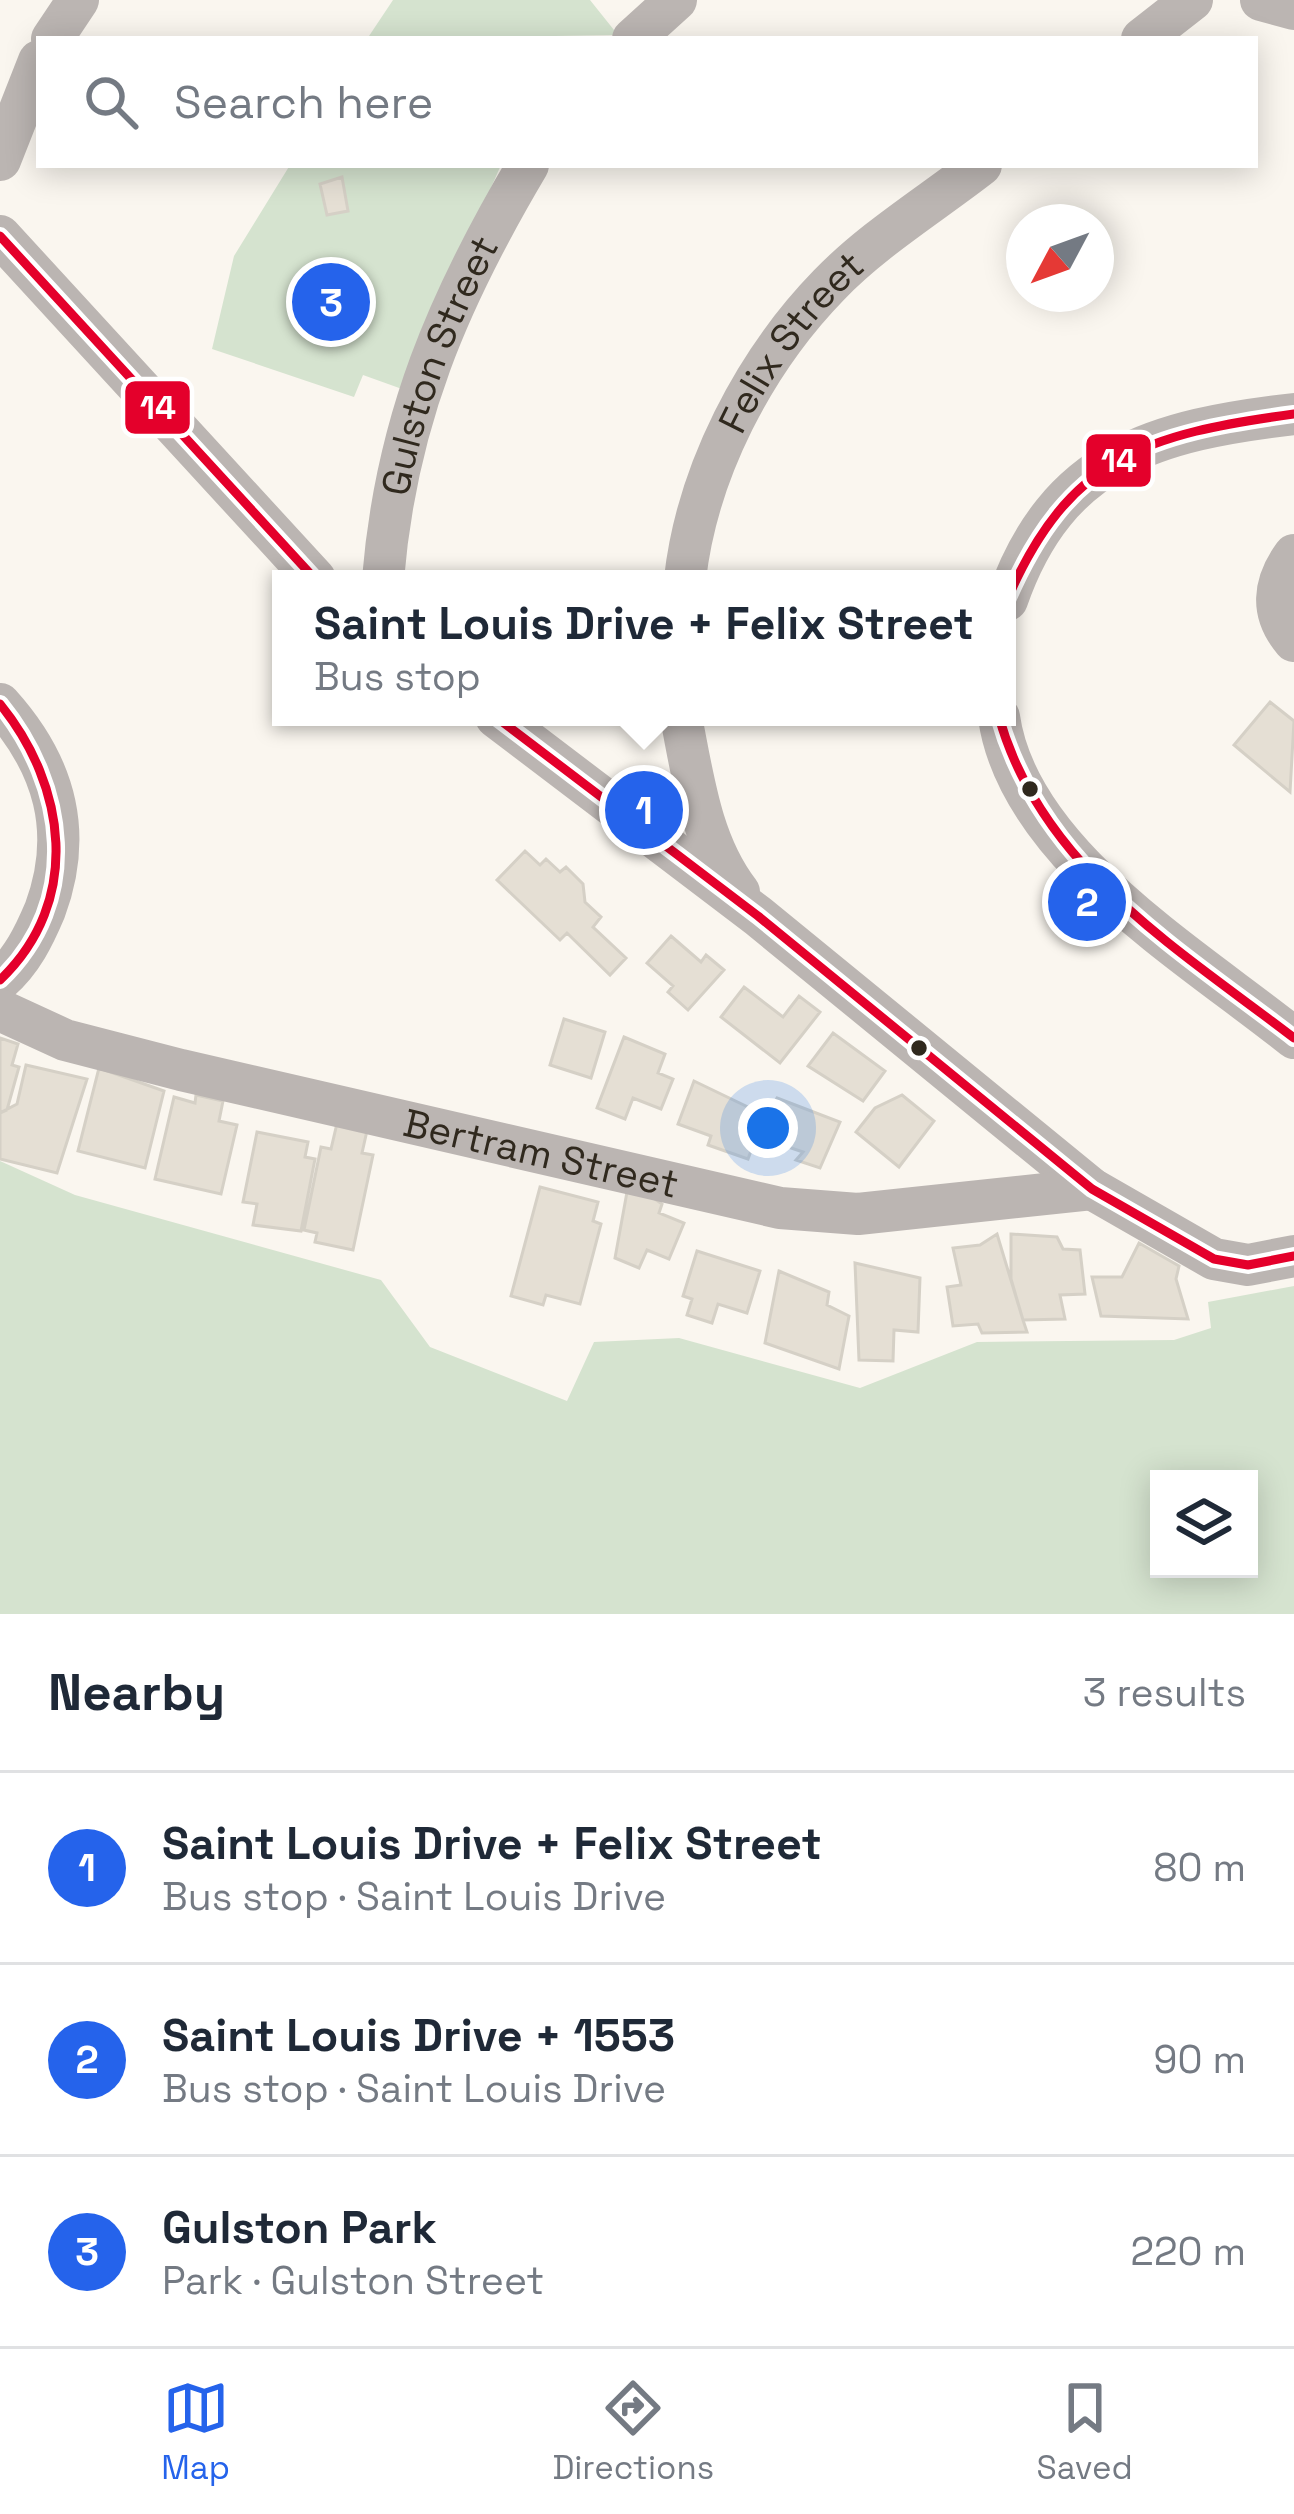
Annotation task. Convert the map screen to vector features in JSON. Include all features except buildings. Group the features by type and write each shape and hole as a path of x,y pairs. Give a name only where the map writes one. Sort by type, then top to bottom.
{"street":[{"path":"54,36 78,0"},
{"path":"636,36 676,0"},
{"path":"1146,36 1192,0"},
{"path":"1261,0 1294,9"},
{"path":"0,160 36,69"},
{"name":"Gulston Street","path":"384,570 388,520 418,391 468,267 526,168"},
{"name":"Felix Street","path":"687,570 707,483 738,411 779,344 830,283 977,168"},
{"path":"0,236 307,570"},
{"path":"1016,580 1033,542 1055,511 1112,461 1182,430 1294,414"},
{"path":"1294,555 1276,596 1281,622 1294,641"},
{"path":"0,704 40,756 59,818 52,889 33,939 0,980"},
{"path":"508,726 758,916 1092,1189 1214,1259 1248,1265 1294,1256"},
{"path":"684,726 696,794 722,870 758,916"},
{"path":"1002,726 1025,797 1071,858 1294,1038"},
{"name":"Bertram Street","path":"0,1010 64,1040 182,1070 780,1208 858,1214 1092,1189"}],"green space":[{"path":"393,0 590,0 618,35 555,36 369,36"},
{"path":"288,168 500,168 402,389 363,375 354,397 212,349 234,256"},
{"path":"0,1161 75,1195 381,1280 430,1347 567,1401 594,1342 679,1338 860,1388 977,1342 1174,1340 1211,1328 1208,1302 1294,1286 1294,1614 0,1614"}],"transit line":[{"name":"14","path":"0,236 307,570"},
{"name":"14","path":"1016,582 1057,513 1086,483 1119,460 1196,431 1294,414"},
{"name":"14","path":"0,704 40,770 56,843 54,879 44,915 27,949 0,980"},
{"name":"14","path":"508,726 758,916 1092,1189 1214,1259 1248,1265 1294,1256"},
{"name":"14","path":"1002,726 1019,770 1046,818 1080,861 1160,936 1294,1038"}],"place":[{"name":"Gulston Park","path":"331,302"},
{"name":"Saint Louis Drive + Felix Street","path":"644,810"},
{"name":"Saint Louis Drive + 1553","path":"1087,902"}]}
